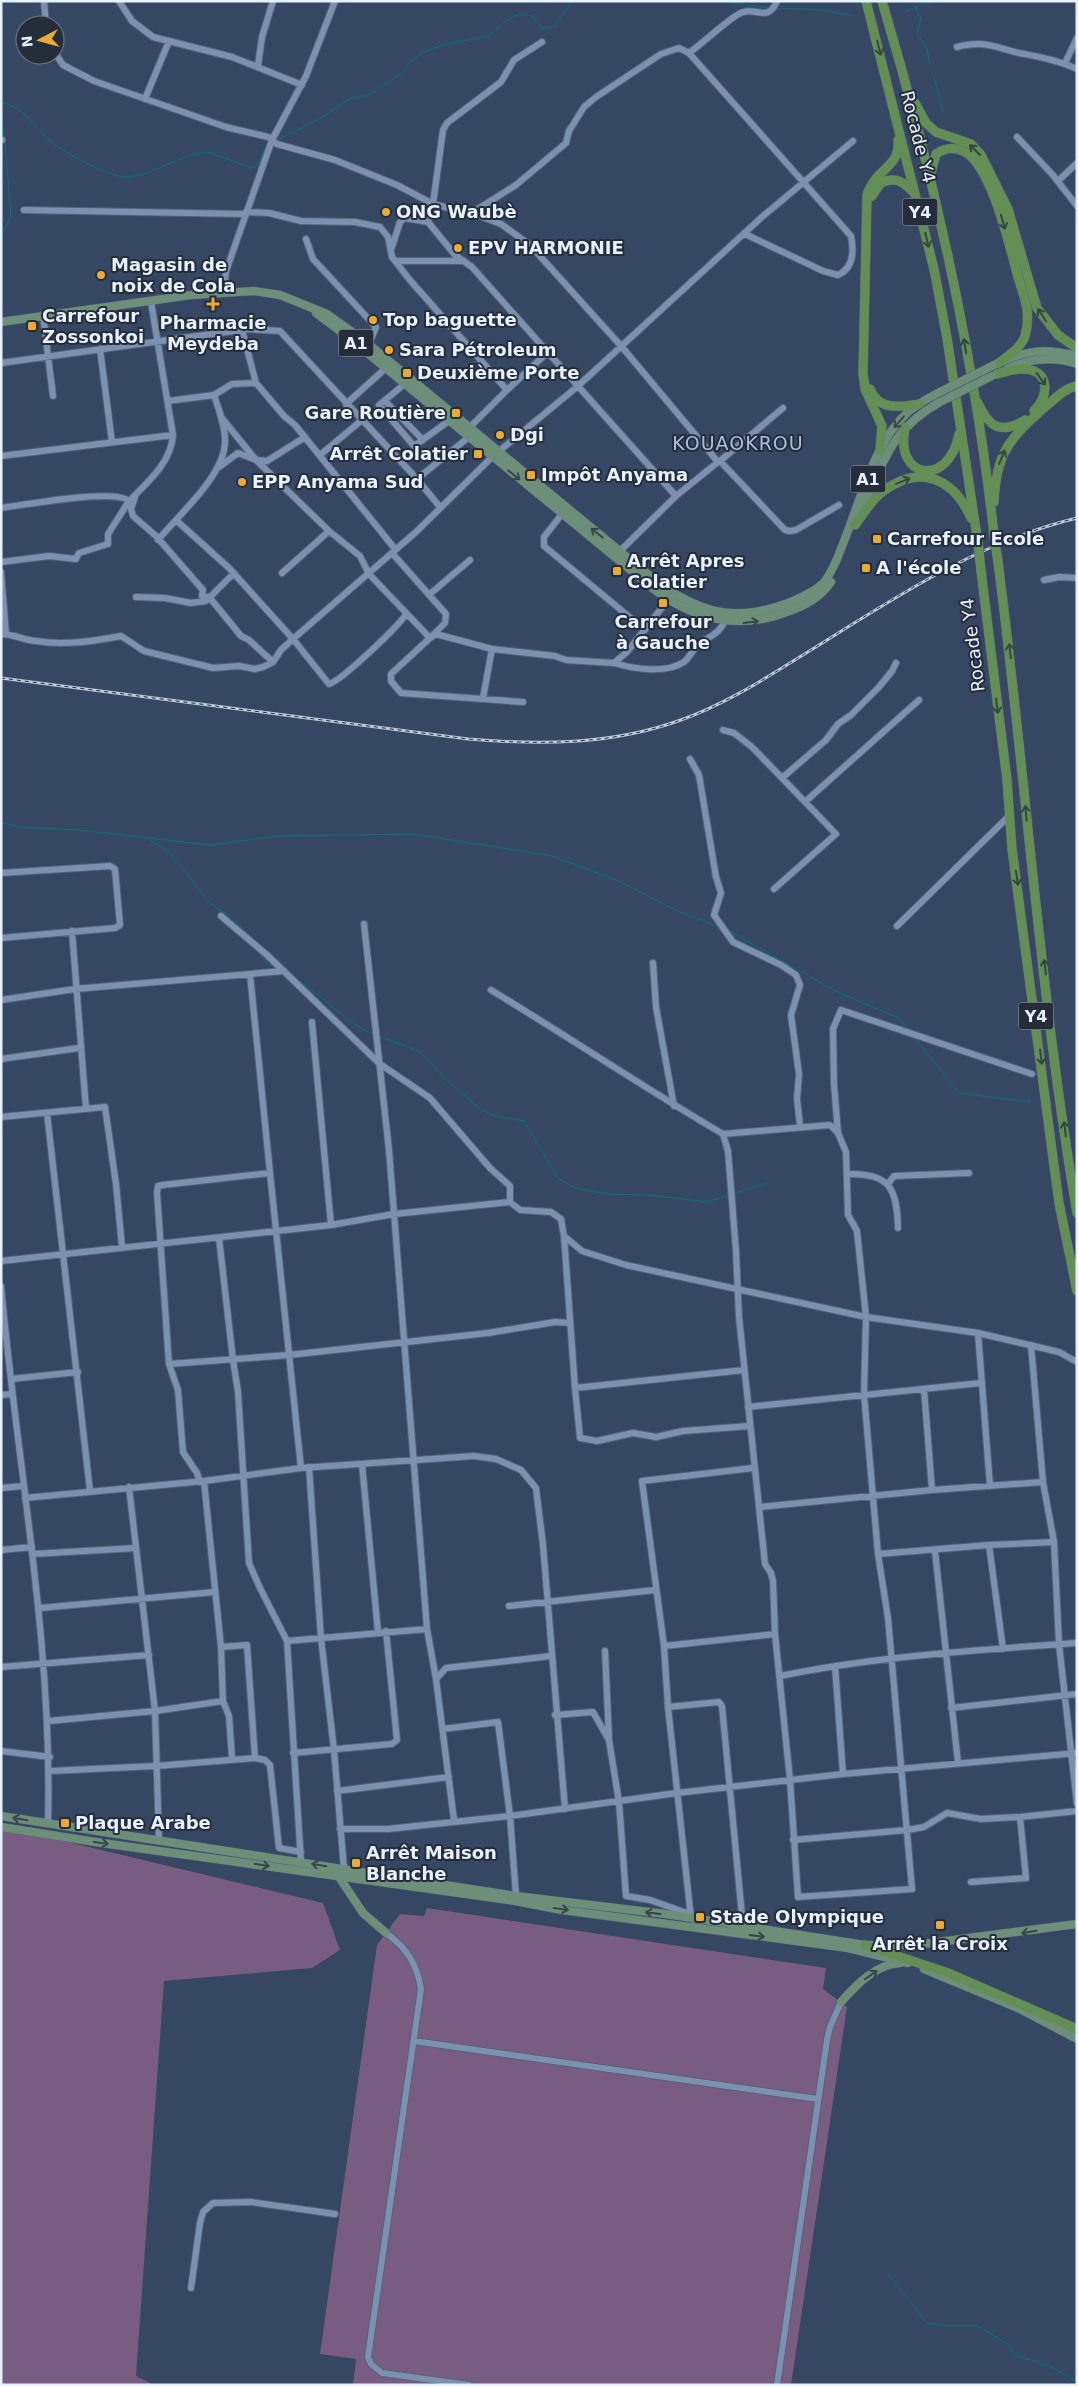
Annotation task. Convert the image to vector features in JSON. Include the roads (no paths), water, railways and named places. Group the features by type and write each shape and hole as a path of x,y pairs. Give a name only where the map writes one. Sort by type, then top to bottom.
{"highway":[{"name":"Rocade Y4","path":"866,1 916,195 944,320 978,543 1010,815 1012,849 1059,1203 1077,1291"},
{"name":"Rocade Y4","path":"882,1 906,82 948,253 973,394 998,562 1016,702 1033,878 1077,1212"},
{"path":"906,82 926,123 936,132 948,138 972,144 981,155 1008,209 1037,308 1058,335 1077,348"},
{"path":"880,450 882,426 865,389 863,374 867,195 876,176 893,162 898,154 890,95"},
{"path":"930,178 936,154 944,149 954,148 966,152 976,163 1000,212 1028,310 1024,337 1019,346 994,370"},
{"path":"916,195 905,184 893,179 880,183 873,195 867,369 869,386 880,402 893,407 919,404"},
{"path":"973,394 984,417 991,425 1000,428 1015,426 1025,420 1045,397 1046,386 1036,372 1021,368 994,370"},
{"path":"992,522 994,484 998,466 1006,446 1020,429 1058,395 1077,386"},
{"path":"905,427 902,442 908,460 914,467 936,470 946,464 952,456 960,426"},
{"path":"855,525 881,493 898,482 923,476 937,480 959,496 976,531"},
{"path":"865,1945 948,1973 1077,2029"}],"main road":[{"name":"A1","path":"1,322 224,291 266,292 305,305 336,319 366,342 408,382 452,418 469,428 562,514 691,612 741,623 764,620 790,611 819,597 836,574 855,525 892,444 905,427 924,411 1028,352 1050,350 1077,356"},
{"name":"A1","path":"305,305 386,368 408,382"},
{"name":"A1","path":"452,418 469,437 495,454 620,551 671,596 704,609 741,615 776,607 824,584 835,564 880,450 902,419 919,404 938,393 994,370 1033,359 1046,358 1077,364"},
{"path":"1,1816 516,1896 690,1916 865,1945 945,1942 1077,1924"},
{"path":"1,1827 515,1901 562,1910 848,1948 908,1963 1018,2008 1077,2039"},
{"path":"339,1877 363,1913 386,1933"},
{"path":"841,2002 867,1977 882,1967 908,1963"}],"street":[{"path":"44,1 45,15"},
{"path":"119,1 132,21 153,37 258,66 302,85"},
{"path":"258,66 262,37 273,1"},
{"path":"224,291 226,271 272,140 302,85 335,1"},
{"path":"689,53 743,12 767,13 774,8 777,1"},
{"path":"1065,63 1077,38"},
{"path":"145,100 169,41"},
{"path":"428,222 433,204 443,130 446,123 500,82 514,60 542,42"},
{"path":"957,47 978,44 997,45 1016,52 1065,63 1077,69"},
{"path":"470,214 516,185 566,143 569,131 584,107 596,97 661,54 679,48 689,53 851,236 854,250 850,265 844,272 838,275 823,271 745,234"},
{"path":"63,65 94,81 145,100 226,127 268,137 277,144 342,163 404,188 433,204 501,224 530,245 622,347 719,461 782,526 790,531 839,505"},
{"path":"1017,137 1058,181 1077,206"},
{"path":"1,572 4,634 37,642 78,643 92,639 121,636 137,649 213,668 239,666 255,669 273,662 292,639 416,532 495,454 578,386 745,234 853,141"},
{"path":"1058,181 1077,163"},
{"path":"24,210 269,213 301,221 341,221 376,225 386,233 392,257 421,293 507,390"},
{"path":"391,248 400,222 405,218 428,222 455,255 465,260 676,496"},
{"path":"306,239 313,259 376,326 372,337 366,342"},
{"path":"396,261 465,260"},
{"path":"1,562 49,556 76,559 80,553 108,544 108,534 129,501 164,464 172,445 173,435 151,302"},
{"path":"43,315 53,396"},
{"path":"1,363 242,330 269,328 280,330 346,404 417,479 440,508"},
{"path":"242,330 256,383 320,455 393,550 445,611 447,617 442,626 391,674 391,681 398,691 405,695 483,698 523,702"},
{"path":"100,349 112,442"},
{"path":"469,428 548,352"},
{"path":"346,404 386,368"},
{"path":"408,382 379,405 414,446 452,418"},
{"path":"168,401 214,395 232,384 256,383"},
{"path":"214,395 226,440 223,456 218,468"},
{"path":"385,401 423,440"},
{"path":"620,551 676,496 783,408"},
{"path":"221,417 256,460 329,531 360,556 369,574 429,638"},
{"path":"320,455 362,420"},
{"path":"1,456 173,435"},
{"path":"158,540 177,521 218,468 238,452 256,460 267,461 305,437"},
{"path":"417,479 469,437"},
{"path":"136,495 131,514 158,540 203,590 202,596 210,598 241,636 249,640 273,662"},
{"path":"1,508 101,496 120,496 129,501"},
{"path":"562,514 544,536 544,546 645,630"},
{"path":"177,521 234,574 292,639 324,681 332,684 383,641 406,614"},
{"path":"282,573 329,531"},
{"path":"430,594 470,560"},
{"path":"136,598 165,598 191,603 206,601 234,574"},
{"path":"1044,580 1059,577 1077,578"},
{"path":"614,663 627,652 671,596"},
{"path":"429,638 436,634 492,649 555,656 566,660 614,663 632,668 673,667 683,662 700,644 719,633 725,621"},
{"path":"483,698 492,649"},
{"path":"782,778 826,740 838,724 851,715 872,694 892,671 896,663"},
{"path":"806,801 920,700"},
{"path":"724,730 734,733 752,747 836,834 774,889"},
{"path":"690,759 699,775 716,877 721,893 714,915 733,942 781,965 796,975 800,985 791,1015 799,1074 797,1099 800,1126"},
{"path":"897,926 1010,815"},
{"path":"1,873 110,866 115,869 120,925 115,928 1,938"},
{"path":"220,916 284,971 325,1013 380,1064 430,1098 490,1168 510,1186 510,1202"},
{"path":"364,924 380,1064 394,1214 427,1630 436,1679 454,1820"},
{"path":"72,932 79,1048 86,1109"},
{"path":"653,963 656,1007 674,1106"},
{"path":"1,1000 75,989 284,971"},
{"path":"250,974 301,1468"},
{"path":"491,990 674,1106 723,1134 800,1126 830,1125 838,1133"},
{"path":"723,1134 728,1151 753,1468 765,1564 771,1573 773,1581 775,1634 790,1780 798,1897 912,1889 902,1768 890,1660 888,1618 878,1554 864,1394 866,1317 857,1230 848,1215 846,1152 838,1133 834,1084 833,1029 841,1010 1032,1074"},
{"path":"312,1022 331,1225"},
{"path":"1,1059 79,1048"},
{"path":"1,1117 105,1106 116,1184 122,1247"},
{"path":"47,1113 61,1253 78,1372 90,1491"},
{"path":"232,1758 228,1716 223,1701 221,1646 202,1482 182,1452 178,1390 169,1364 157,1193 158,1186 270,1173"},
{"path":"888,1184 894,1176 969,1173"},
{"path":"847,1174 864,1174 882,1178 888,1184 893,1196 898,1228"},
{"path":"1,1261 61,1253 219,1238 331,1225 394,1214 510,1202 520,1210 551,1212 561,1218 564,1236 574,1388 580,1438 597,1442 633,1433 656,1437 683,1432 750,1426"},
{"path":"564,1236 582,1251 626,1265 866,1317 978,1333 1059,1352 1077,1362"},
{"path":"219,1238 238,1392 245,1476 249,1563 258,1586 286,1641 301,1862"},
{"path":"1,1286 3,1324 40,1608 49,1721 48,1824"},
{"path":"169,1364 289,1355 488,1333 555,1322 570,1323"},
{"path":"978,1333 990,1486"},
{"path":"1031,1345 1043,1482 1054,1542 1059,1644 1074,1753 1077,1804"},
{"path":"574,1388 744,1370"},
{"path":"11,1379 78,1372"},
{"path":"748,1407 981,1383"},
{"path":"924,1389 932,1490"},
{"path":"1,1395 12,1394"},
{"path":"25,1498 129,1487 202,1482 309,1467 415,1462 474,1456 496,1459 521,1470 536,1488 548,1603 555,1715 565,1809"},
{"path":"362,1464 378,1632"},
{"path":"309,1467 321,1638 334,1750 344,1869"},
{"path":"605,1651 609,1740 618,1802 626,1896 650,1900 690,1916 668,1707 664,1646 655,1590 642,1481 753,1468"},
{"path":"759,1507 932,1490 1043,1482"},
{"path":"1,1488 23,1486"},
{"path":"129,1487 155,1711 159,1840"},
{"path":"878,1554 935,1551 989,1544 1054,1542"},
{"path":"989,1544 1003,1649"},
{"path":"1,1550 136,1548"},
{"path":"935,1551 958,1763"},
{"path":"509,1606 655,1590"},
{"path":"40,1608 215,1592"},
{"path":"286,1641 386,1631 427,1630"},
{"path":"293,1753 392,1744 398,1740 386,1631"},
{"path":"664,1646 775,1634"},
{"path":"780,1676 834,1666 1077,1643"},
{"path":"221,1646 247,1645 255,1758"},
{"path":"1,1667 149,1655"},
{"path":"436,1679 446,1668 551,1656"},
{"path":"834,1666 843,1774"},
{"path":"951,1708 1077,1694"},
{"path":"49,1721 155,1711 223,1701"},
{"path":"668,1707 721,1703 731,1787 743,1926"},
{"path":"555,1715 593,1712 609,1740"},
{"path":"442,1729 498,1722 510,1816 516,1896"},
{"path":"1,1751 50,1757"},
{"path":"340,1829 388,1829 454,1820 510,1816 677,1793 843,1774 1074,1753"},
{"path":"50,1771 156,1766 232,1758 265,1760 270,1766 279,1848 301,1852"},
{"path":"337,1791 449,1777"},
{"path":"793,1840 924,1827 947,1812 981,1819 1077,1811"},
{"path":"971,1882 1026,1878 1020,1817"},
{"path":"386,1933 409,1954 418,1974 421,1989 368,2357 371,2364 382,2373 469,2385"},
{"path":"777,2385 830,2027 841,2002"},
{"path":"414,2041 818,2099"},
{"path":"191,2288 200,2223 203,2212 213,2203 251,2202 335,2214"}],"waterway":[{"path":"278,140 324,116 349,99 369,95 401,74 410,62 423,52 447,44 488,36 510,18 520,14 532,16 543,29 555,26 573,1"},
{"path":"722,1 769,8"},
{"path":"905,11 930,2 941,1"},
{"path":"1017,1 1048,1"},
{"path":"775,8 824,10 853,16"},
{"path":"915,8 921,18 917,33 927,49 930,64"},
{"path":"934,77 943,112"},
{"path":"1,102 23,113 44,135 66,151 98,169 117,176 136,176 187,156 208,152 252,168 257,166 265,148"},
{"path":"1,110 4,138"},
{"path":"1,236 11,217 5,142"},
{"path":"1,822 18,827 79,830 210,845 278,836 414,834 552,856 619,881 675,910 719,927"},
{"path":"149,839 170,853 210,903 235,920 245,933"},
{"path":"728,930 837,992 899,1018 909,1030"},
{"path":"259,952 266,962 276,968"},
{"path":"299,981 345,1017 375,1035"},
{"path":"378,1036 419,1051 447,1080 480,1109 495,1116 524,1121 558,1178 575,1188 607,1194 648,1195 707,1202 729,1195"},
{"path":"914,1037 959,1093 1031,1102"},
{"path":"735,1193 768,1183"},
{"path":"887,2273 927,2323 946,2326 977,2326 1008,2344 1015,2356 1048,2366 1077,2382"}],"railway":[{"path":"1,678 468,739 521,742 600,739 652,729 713,707 763,680 874,610 939,573 1006,541 1041,528 1077,518"}],"place":[{"name":"ONG Waubè","path":"386,212"},
{"name":"EPV HARMONIE","path":"458,248"},
{"name":"Magasin de noix de Cola","path":"101,275"},
{"name":"Pharmacie Meydeba","path":"213,304"},
{"name":"Top baguette","path":"373,320"},
{"name":"Carrefour Zossonkoi","path":"32,326"},
{"name":"Sara Pétroleum","path":"389,350"},
{"name":"Deuxième Porte","path":"407,373"},
{"name":"Gare Routière","path":"456,413"},
{"name":"Dgi","path":"500,435"},
{"name":"Arrêt Colatier","path":"478,454"},
{"name":"Impôt Anyama","path":"531,475"},
{"name":"EPP Anyama Sud","path":"242,482"},
{"name":"Carrefour Ecole","path":"877,539"},
{"name":"A l'école","path":"866,568"},
{"name":"Arrêt Apres Colatier","path":"617,571"},
{"name":"Carrefour à Gauche","path":"663,603"},
{"name":"Plaque Arabe","path":"65,1823"},
{"name":"Arrêt Maison Blanche","path":"356,1863"},
{"name":"Stade Olympique","path":"700,1917"},
{"name":"Arrêt la Croix","path":"940,1925"}],"district":[{"name":"KOUAOKROU","path":"738,443"}]}
